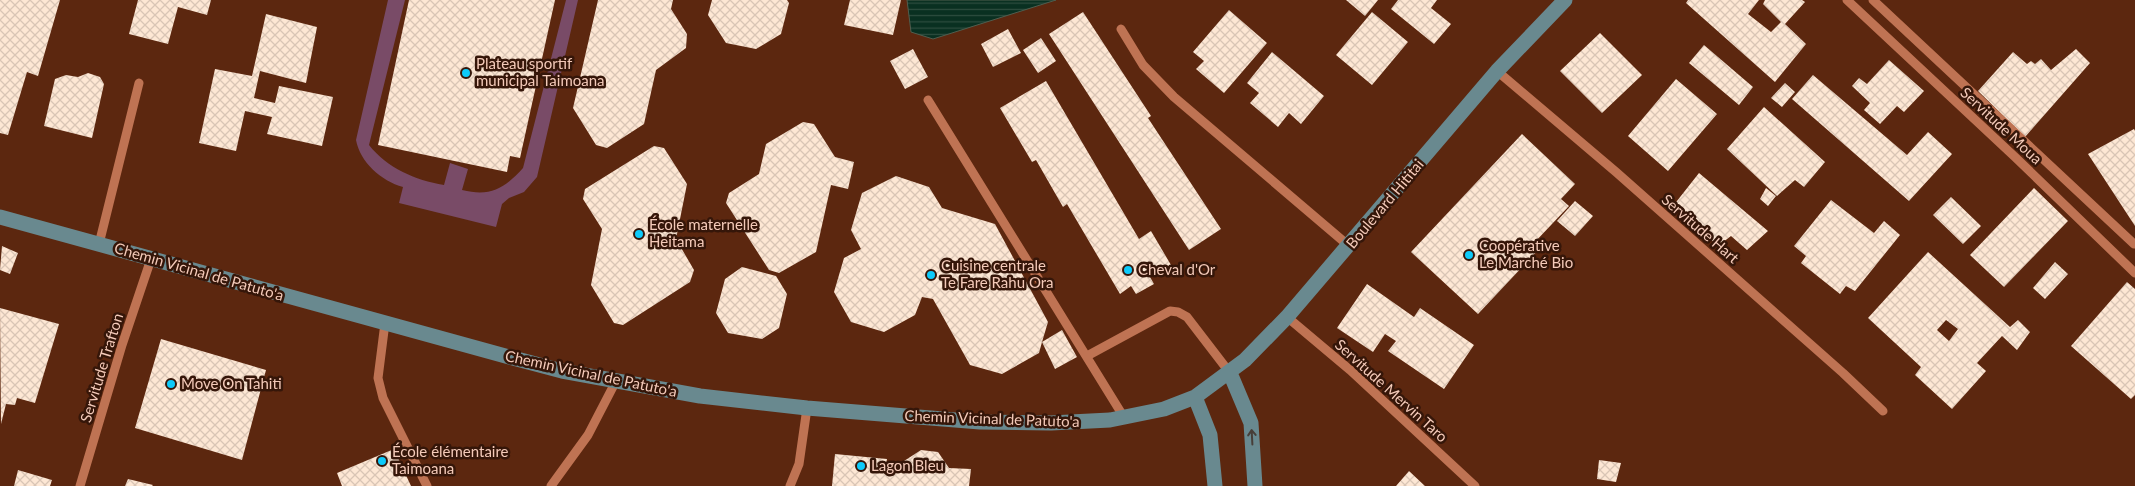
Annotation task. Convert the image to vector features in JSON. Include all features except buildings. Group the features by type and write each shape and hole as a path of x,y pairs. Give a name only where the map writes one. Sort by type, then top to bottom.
{"main road":[{"name":"Boulevard Hititai","path":"1195,397 1230,373 1288,317 1497,72 1565,0"},
{"name":"Chemin Vicinal de Patuto'a","path":"0,217 562,371 700,396 807,408 980,422 1091,423 1164,409 1195,397"},
{"path":"1230,373 1251,423 1255,486"},
{"path":"1195,397 1210,435 1215,486"}],"street":[{"name":"Servitude Moua","path":"1847,0 2015,157 2135,273"},
{"name":"Servitude Moua","path":"1873,0 2134,244"},
{"path":"1121,29 1143,65 1174,97 1349,246"},
{"name":"Servitude Hart","path":"1497,72 1616,172 1843,373 1883,411"},
{"path":"99,244 139,83"},
{"path":"928,100 1125,418"},
{"name":"Servitude Trafton","path":"80,486 122,345 151,259"},
{"path":"1087,356 1170,311 1178,312 1187,317 1230,373"},
{"name":"Servitude Mervin Taro","path":"1288,317 1350,370 1475,486"},
{"path":"385,324 378,378 383,398 427,486"},
{"path":"551,486 588,435 616,381"},
{"path":"790,486 799,464 807,408"}],"shaded area":[{"path":"388,0 405,0 369,145 384,160 402,172 433,183 444,185 450,163 468,169 462,190 489,192 503,186 523,168 566,0 578,0 537,177 524,192 509,198 502,204 496,227 399,203 403,187 387,180 373,170 358,148 356,140"},
{"path":"907,0 1056,0 933,39 911,32"}],"place":[{"name":"Plateau sportif municipal Taimoana","path":"466,73"},
{"name":"École maternelle Heitama","path":"639,234"},
{"name":"Coopérative Le Marché Bio","path":"1469,255"},
{"name":"Cheval d'Or","path":"1128,270"},
{"name":"Cuisine centrale Te Fare Rahu Ora","path":"931,275"},
{"name":"Move On Tahiti","path":"171,384"},
{"name":"École élémentaire Taimoana","path":"382,461"},
{"name":"Lagon Bleu","path":"861,466"}]}
